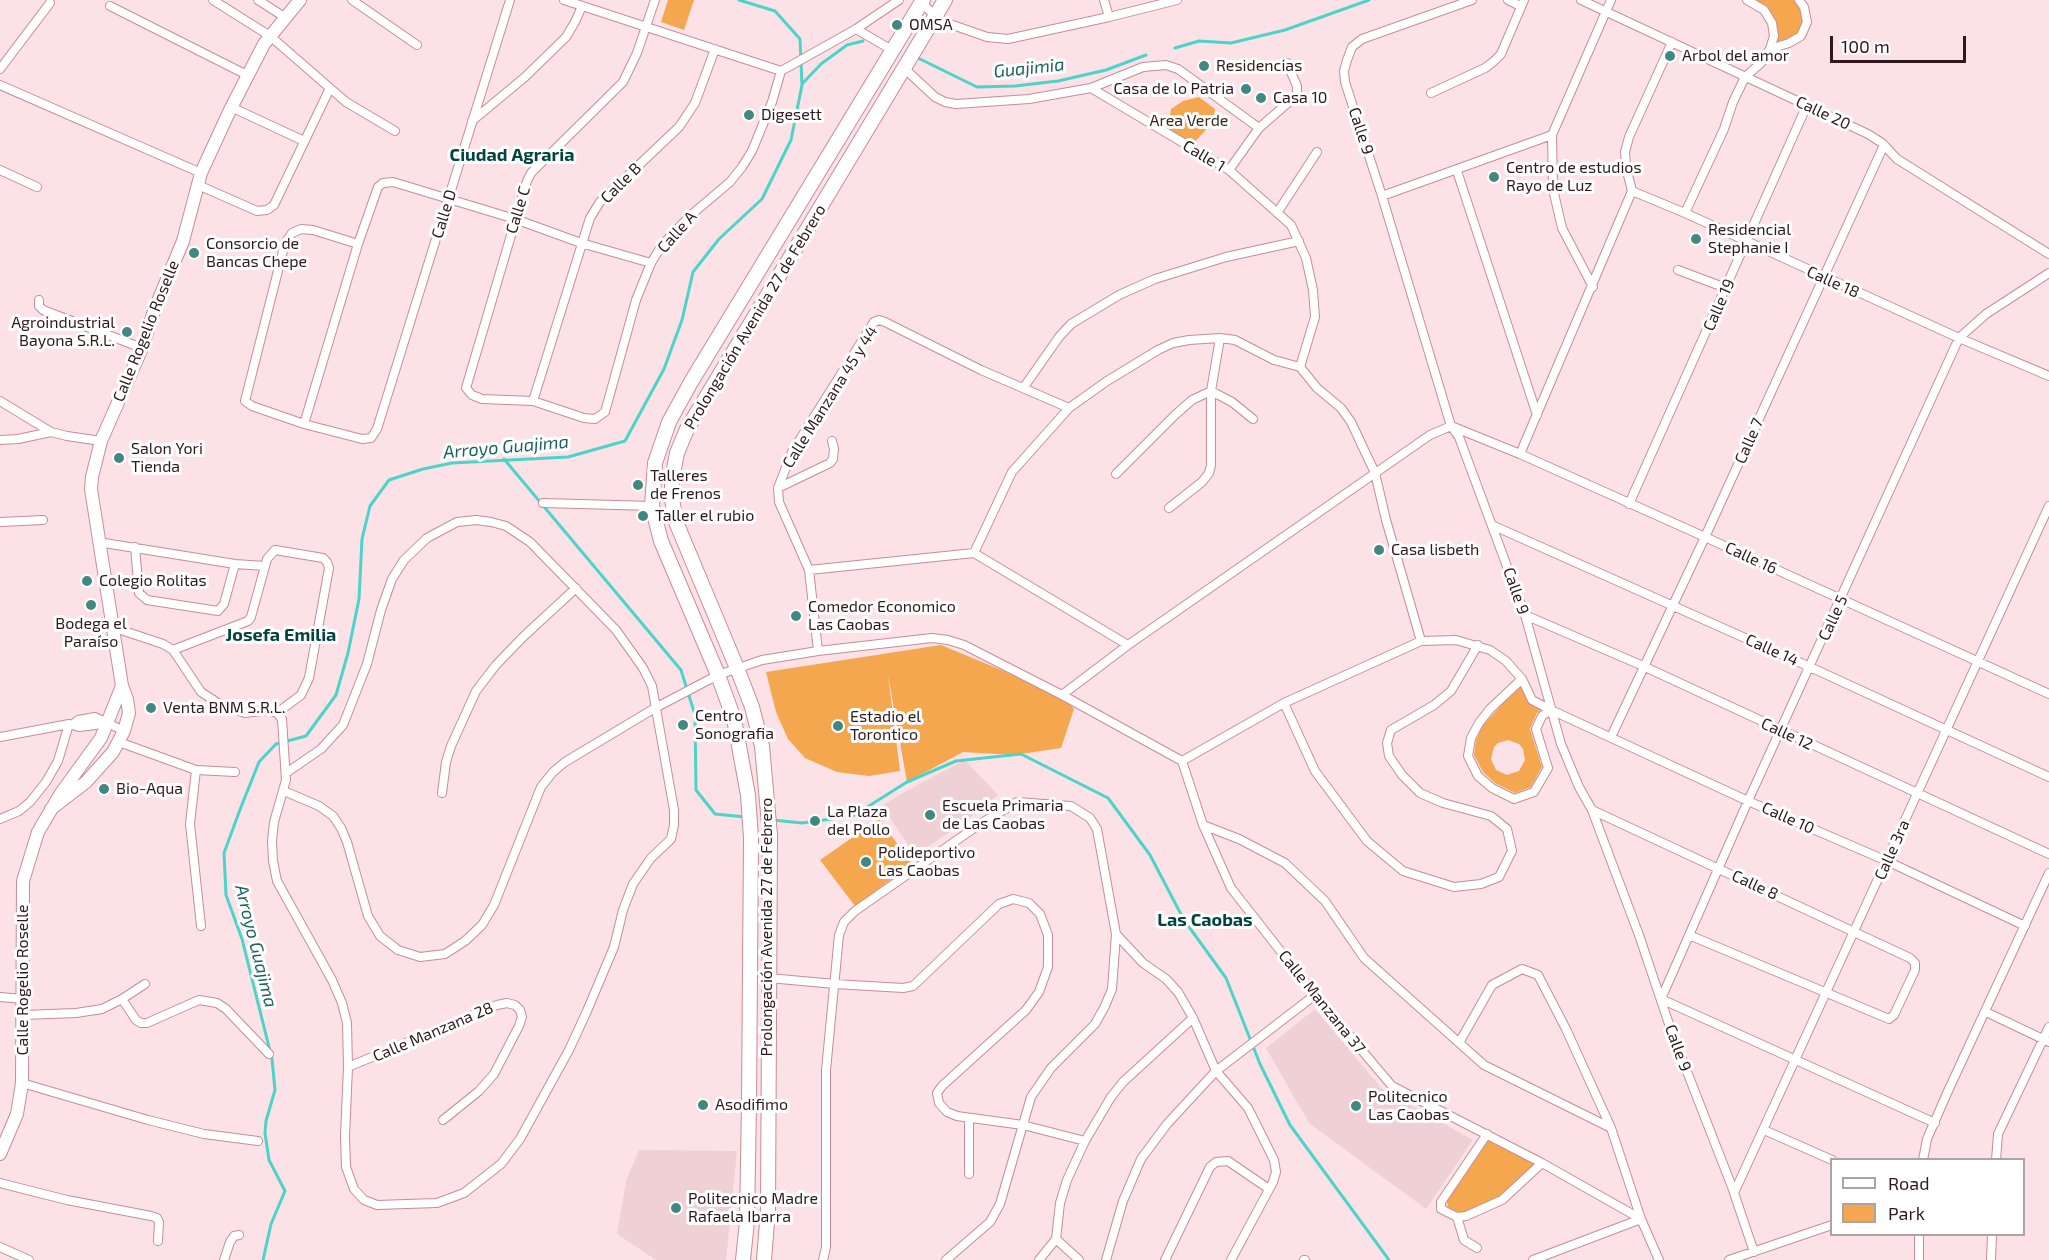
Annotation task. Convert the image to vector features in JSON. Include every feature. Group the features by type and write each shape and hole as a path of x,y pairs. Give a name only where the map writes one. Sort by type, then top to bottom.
{"main road":[{"name":"Prolongación Avenida 27 de Febrero","path":"764,1260 768,1210 770,835 762,746 752,707 738,668 676,522 672,479 677,453 687,429 945,0"},
{"name":"Prolongación Avenida 27 de Febrero","path":"743,1260 747,1221 751,838 748,795 734,719 718,675 661,541 652,506 655,463 669,422 921,1"}],"street":[{"path":"213,0 270,36 360,112 395,131"},
{"path":"258,0 286,18"},
{"name":"Calle Rogelio Roselle","path":"51,809 86,782 122,736 129,713 122,686 91,489 101,441 142,348 154,311 183,241 199,179 231,107 270,36 300,0"},
{"path":"352,0 417,45"},
{"name":"Calle D","path":"304,424 362,439 371,438 377,429 510,0"},
{"path":"564,0 781,71 856,29 899,0"},
{"name":"Calle C","path":"533,401 482,399 472,395 466,388 515,219 531,172 623,82 648,26 656,0"},
{"path":"1104,0 1109,17"},
{"path":"921,1 935,16 947,23 987,37 1008,39 1178,0"},
{"name":"Calle 9","path":"1472,0 1362,39 1352,48 1344,71 1344,82 1382,196 1451,426 1459,437 1526,615 1561,744 1579,787 1592,810 1661,999 1671,1033 1734,1193 1754,1252"},
{"path":"1431,93 1485,68 1501,54 1522,3 1508,0"},
{"name":"Calle 20","path":"1581,0 1868,134 1884,145 1897,159 2049,254"},
{"path":"1593,287 1562,228 1553,189 1552,135 1611,0"},
{"path":"1685,213 1724,129 1745,76 1761,63 1770,49 1774,36 1772,23 1764,10 1747,0"},
{"path":"1770,49 1789,43 1801,36 1807,22 1804,7 1799,0"},
{"path":"0,69 50,3"},
{"path":"110,6 247,75"},
{"path":"472,122 566,38 582,6"},
{"path":"856,29 892,50"},
{"path":"1521,454 1632,191 1626,160 1629,137 1672,42"},
{"name":"Calle B","path":"533,401 590,218 600,202 679,127 695,103 715,49"},
{"path":"1229,170 1259,128 1297,95 1298,86 1287,63"},
{"path":"905,69 935,97 956,104 1029,99 1091,88 1143,67 1166,64 1178,69 1259,128"},
{"name":"Calle A","path":"533,401 584,418 595,419 605,412 636,300 651,263 662,245 742,168 752,151 772,102 781,71"},
{"path":"0,85 199,179 257,211 267,210 274,205 330,88"},
{"name":"Calle 1","path":"1091,88 1229,170 1291,225 1306,258 1315,317 1300,367"},
{"name":"Calle 19","path":"1629,504 1807,105"},
{"path":"231,107 304,141"},
{"path":"1382,196 1552,135"},
{"name":"Calle 7","path":"1611,737 1884,145"},
{"path":"1277,213 1317,152"},
{"path":"0,170 38,187"},
{"path":"1457,171 1537,415"},
{"path":"358,244 313,230 292,233 285,243 245,401 252,406 304,424 358,244 378,187 383,183 393,182 515,219 581,243 651,263"},
{"name":"Calle 18","path":"1632,191 2049,376"},
{"path":"1024,387 1059,337 1071,324 1119,295 1155,279 1226,257 1299,241"},
{"path":"1678,270 1726,288"},
{"name":"Calle 5","path":"1661,999 1748,801 1959,338 1986,314 2049,273"},
{"path":"39,300 39,306 43,310 142,348"},
{"name":"Calle Manzana 45 y 44","path":"818,651 809,570 780,502 778,488 786,462 874,322 879,320 885,322 981,370 1069,408"},
{"path":"1169,508 1202,482 1209,473 1211,465 1211,391 1220,338"},
{"path":"974,553 1012,472 1069,408 1158,350 1189,340 1220,338 1235,340 1274,360 1300,367 1317,388 1341,408 1351,423 1375,473 1386,520 1421,641"},
{"path":"1211,391 1232,402 1253,419"},
{"path":"1116,474 1174,415 1192,400 1211,391"},
{"path":"0,401 51,432 101,441"},
{"path":"1062,695 1128,645 1375,473 1430,435 1451,426"},
{"name":"Calle 16","path":"1451,426 1521,454 2049,694"},
{"path":"0,440 18,440 51,432"},
{"path":"778,488 830,463 834,449 832,441"},
{"path":"543,503 652,506"},
{"name":"Calle 3ra","path":"1734,1193 2049,506"},
{"path":"0,522 44,520"},
{"path":"112,627 164,644 173,650 201,692 218,703 245,713 269,710 277,713 282,719 286,773 284,791 274,822 273,861 277,880 332,980 342,1003 347,1023 346,1167 354,1189 364,1200 377,1205 437,1203 464,1193 501,1164 520,1139 569,1050 614,947 623,910 633,884 651,858 671,838 674,810 651,686 643,668 616,630 530,542 506,526 476,520 458,522 427,538 404,560 392,579 381,610 367,664 343,725 321,748 286,773"},
{"name":"Calle 14","path":"1494,526 2049,777"},
{"path":"98,542 235,564 265,566"},
{"path":"135,547 139,593 147,600 218,611 224,604 235,564"},
{"path":"173,650 248,621 270,553 280,549 323,558 329,568 309,678 301,695 277,713"},
{"path":"809,570 974,553 1128,645"},
{"path":"442,793 446,762 451,746 476,691 502,658 576,588"},
{"name":"Calle 12","path":"1526,615 1643,666 2049,854"},
{"path":"284,791 319,806 333,816 341,828 368,916 380,936 398,950 420,957 446,954 482,925 494,905 541,787 553,772 565,762 675,697 718,675 762,660 932,638 948,640 964,645 1062,695 1182,761 1284,703 1421,641 1456,640 1478,645 1451,691 1434,705 1391,730 1387,743 1389,756 1402,775 1420,793 1443,803 1491,816 1507,829 1512,851 1499,877 1480,884 1454,887 1403,871 1367,841 1315,771 1284,703"},
{"name":"Calle 10","path":"1478,645 1506,661 1522,679 1532,700 1551,710 1748,801 1887,861 2025,926"},
{"path":"1522,679 1490,709 1471,738 1468,756 1478,776 1492,788 1514,799 1534,792 1548,768 1536,729 1542,716 1551,710"},
{"name":"Calle Rogelio Roselle","path":"0,1154 17,1113 22,1083 23,881 33,844 61,793 102,738 104,722 122,686"},
{"path":"0,736 70,724 79,727 104,722 122,736 196,770 235,772"},
{"path":"0,819 24,807 46,782 58,761 70,724"},
{"name":"Calle Manzana 37","path":"1182,761 1203,825 1231,888 1315,995 1392,1086 1542,1162 1641,1219"},
{"path":"196,770 190,824 201,926"},
{"path":"823,1260 826,1247 826,1070 839,935 844,922 855,911 980,824 1017,802 1071,807 1090,818 1096,829 1116,934 1112,989 1095,1024 1051,1068 1031,1097 1000,1204 990,1222 946,1260"},
{"name":"Calle 8","path":"1592,810 1910,958 1915,963 1911,979 1894,1015 1889,1019 1827,993"},
{"path":"1203,825 1239,839 1285,863 1325,901 1364,958 1484,1065 1611,1128"},
{"path":"1923,1158 1927,1139 2049,873"},
{"path":"769,978 903,988 913,986 999,904 1013,899 1029,903 1040,914 1048,935 1048,968 1039,992 1026,1010 942,1086 937,1093 939,1103 947,1112 969,1118 1023,1125 1085,1141"},
{"path":"1116,934 1143,963 1166,979 1178,993 1193,1018 1216,1071 1248,1108 1274,1160 1276,1172 1271,1185 1231,1260"},
{"path":"1689,935 1827,993"},
{"path":"1459,1043 1492,985 1522,969 1538,975 1566,1029 1611,1128 1641,1219 1659,1260"},
{"path":"23,1015 76,1013 102,1009 145,984"},
{"path":"1106,1260 1123,1202 1141,1159 1167,1124 1216,1071 1315,995"},
{"path":"0,997 22,999"},
{"path":"122,999 136,1020 141,1023 147,1023 200,1000 217,1003 226,1009 269,1054"},
{"path":"1661,999 1935,1123"},
{"name":"Calle Manzana 28","path":"348,1067 497,1005 507,1003 515,1005 522,1017 495,1074 479,1091 443,1120"},
{"path":"1986,1012 2046,1040"},
{"path":"1040,1260 1056,1239 1059,1203 1067,1180 1085,1141 1111,1097 1123,1082 1193,1018"},
{"path":"1996,1158 1998,1134 2046,1040 2049,1027"},
{"path":"22,1083 204,1134 258,1141"},
{"path":"969,1118 969,1174"},
{"path":"1764,1130 1830,1159"},
{"path":"1487,1134 1441,1202 1441,1209 1457,1217 1466,1216 1502,1200 1542,1162"},
{"path":"1165,1260 1210,1167 1216,1162 1228,1161 1271,1185"},
{"path":"0,1183 67,1200 157,1218 159,1222 158,1241"},
{"path":"1457,1217 1464,1240 1477,1248"},
{"path":"1533,1260 1641,1219"},
{"path":"1730,1260 1830,1226"},
{"path":"224,1260 230,1242 234,1236 239,1235"},
{"path":"1919,1236 1919,1260"},
{"path":"1991,1260 1992,1236"},
{"path":"1056,1239 1079,1260"},
{"path":"0,1247 29,1260"}],"shaded area":[{"name":"Escuela Primaria de Las Caobas","path":"965,760 998,795 962,824 915,855 882,806"},
{"name":"Politecnico Las Caobas","path":"1315,1009 1382,1089 1473,1140 1426,1209 1309,1123 1266,1048"},
{"name":"Politecnico Madre Rafaela Ibarra","path":"639,1150 737,1151 726,1260 656,1260 617,1234 626,1181"}],"green space":[{"path":"668,0 694,0 684,30 661,22"},
{"path":"1751,0 1795,0 1801,8 1803,21 1799,33 1776,43 1778,36 1776,24 1768,7"},
{"name":"Area Verde","path":"1199,97 1215,109 1213,122 1191,146 1167,132 1171,109 1183,101"},
{"path":"941,645 1062,695 1074,709 1061,748 1014,755 963,752 907,782 888,675 900,771 869,776 837,772 805,758 788,739 776,712 766,672"},
{"path":"1520,685 1529,702 1542,709 1537,713 1530,729 1542,767 1531,787 1515,793 1495,783 1483,772 1474,755 1476,740 1483,725","holes":["1508,740 1519,744 1523,749 1525,760 1519,771 1507,775 1496,770 1491,759 1494,747"]},
{"name":"Polideportivo Las Caobas","path":"879,819 912,864 855,906 820,860"},
{"path":"1489,1139 1535,1163 1502,1198 1465,1213 1448,1210 1447,1201"}],"waterway":[{"name":"Arroyo Guajima","path":"263,1260 271,1224 285,1191 269,1160 265,1133 275,1090 272,1059 242,939 226,895 224,853 241,807 259,762 276,744 306,736 336,695 348,653 359,599 362,539 370,506 389,480 452,463 568,457 625,441 664,369 682,320 693,272 719,239 762,199 791,140 802,85 800,39 775,11 739,0"},
{"name":"Guajimia","path":"1175,48 1199,41 1231,43 1285,30 1369,0"},
{"name":"Guajimia","path":"802,84 821,64 847,45 863,41"},
{"name":"Guajimia","path":"918,58 977,87 1015,86 1058,81 1106,70 1146,55"},
{"path":"504,459 681,670 695,715 696,790 715,814 745,817"},
{"path":"773,820 802,823 853,816 907,782 956,761 1021,754 1108,798 1150,855 1184,920 1226,978 1260,1064 1290,1125 1389,1260"}],"place":[{"name":"OMSA","path":"897,25"},
{"name":"Arbol del amor","path":"1670,56"},
{"name":"Residencias","path":"1204,66"},
{"name":"Casa de lo Patria","path":"1246,89"},
{"name":"Casa 10","path":"1261,98"},
{"name":"Digesett","path":"749,115"},
{"name":"Centro de estudios Rayo de Luz","path":"1494,177"},
{"name":"Residencial Stephanie I","path":"1696,239"},
{"name":"Consorcio de Bancas Chepe","path":"194,253"},
{"name":"Agroindustrial Bayona S.R.L.","path":"127,332"},
{"name":"Salon Yori Tienda","path":"119,458"},
{"name":"Talleres de Frenos","path":"638,485"},
{"name":"Taller el rubio","path":"643,516"},
{"name":"Casa lisbeth","path":"1379,550"},
{"name":"Colegio Rolitas","path":"87,581"},
{"name":"Bodega el Paraíso","path":"91,605"},
{"name":"Comedor Economico Las Caobas","path":"796,616"},
{"name":"Venta BNM S.R.L.","path":"151,708"},
{"name":"Centro Sonografia","path":"683,725"},
{"name":"Estadio el Torontico","path":"838,726"},
{"name":"Bio-Aqua","path":"104,789"},
{"name":"Escuela Primaria de Las Caobas","path":"930,815"},
{"name":"La Plaza del Pollo","path":"815,821"},
{"name":"Polideportivo Las Caobas","path":"866,862"},
{"name":"Asodifimo","path":"703,1105"},
{"name":"Politecnico Las Caobas","path":"1356,1106"},
{"name":"Politecnico Madre Rafaela Ibarra","path":"676,1208"}],"district":[{"name":"Ciudad Agraria","path":"512,155"},
{"name":"Josefa Emilia","path":"281,635"},
{"name":"Las Caobas","path":"1205,920"}]}
